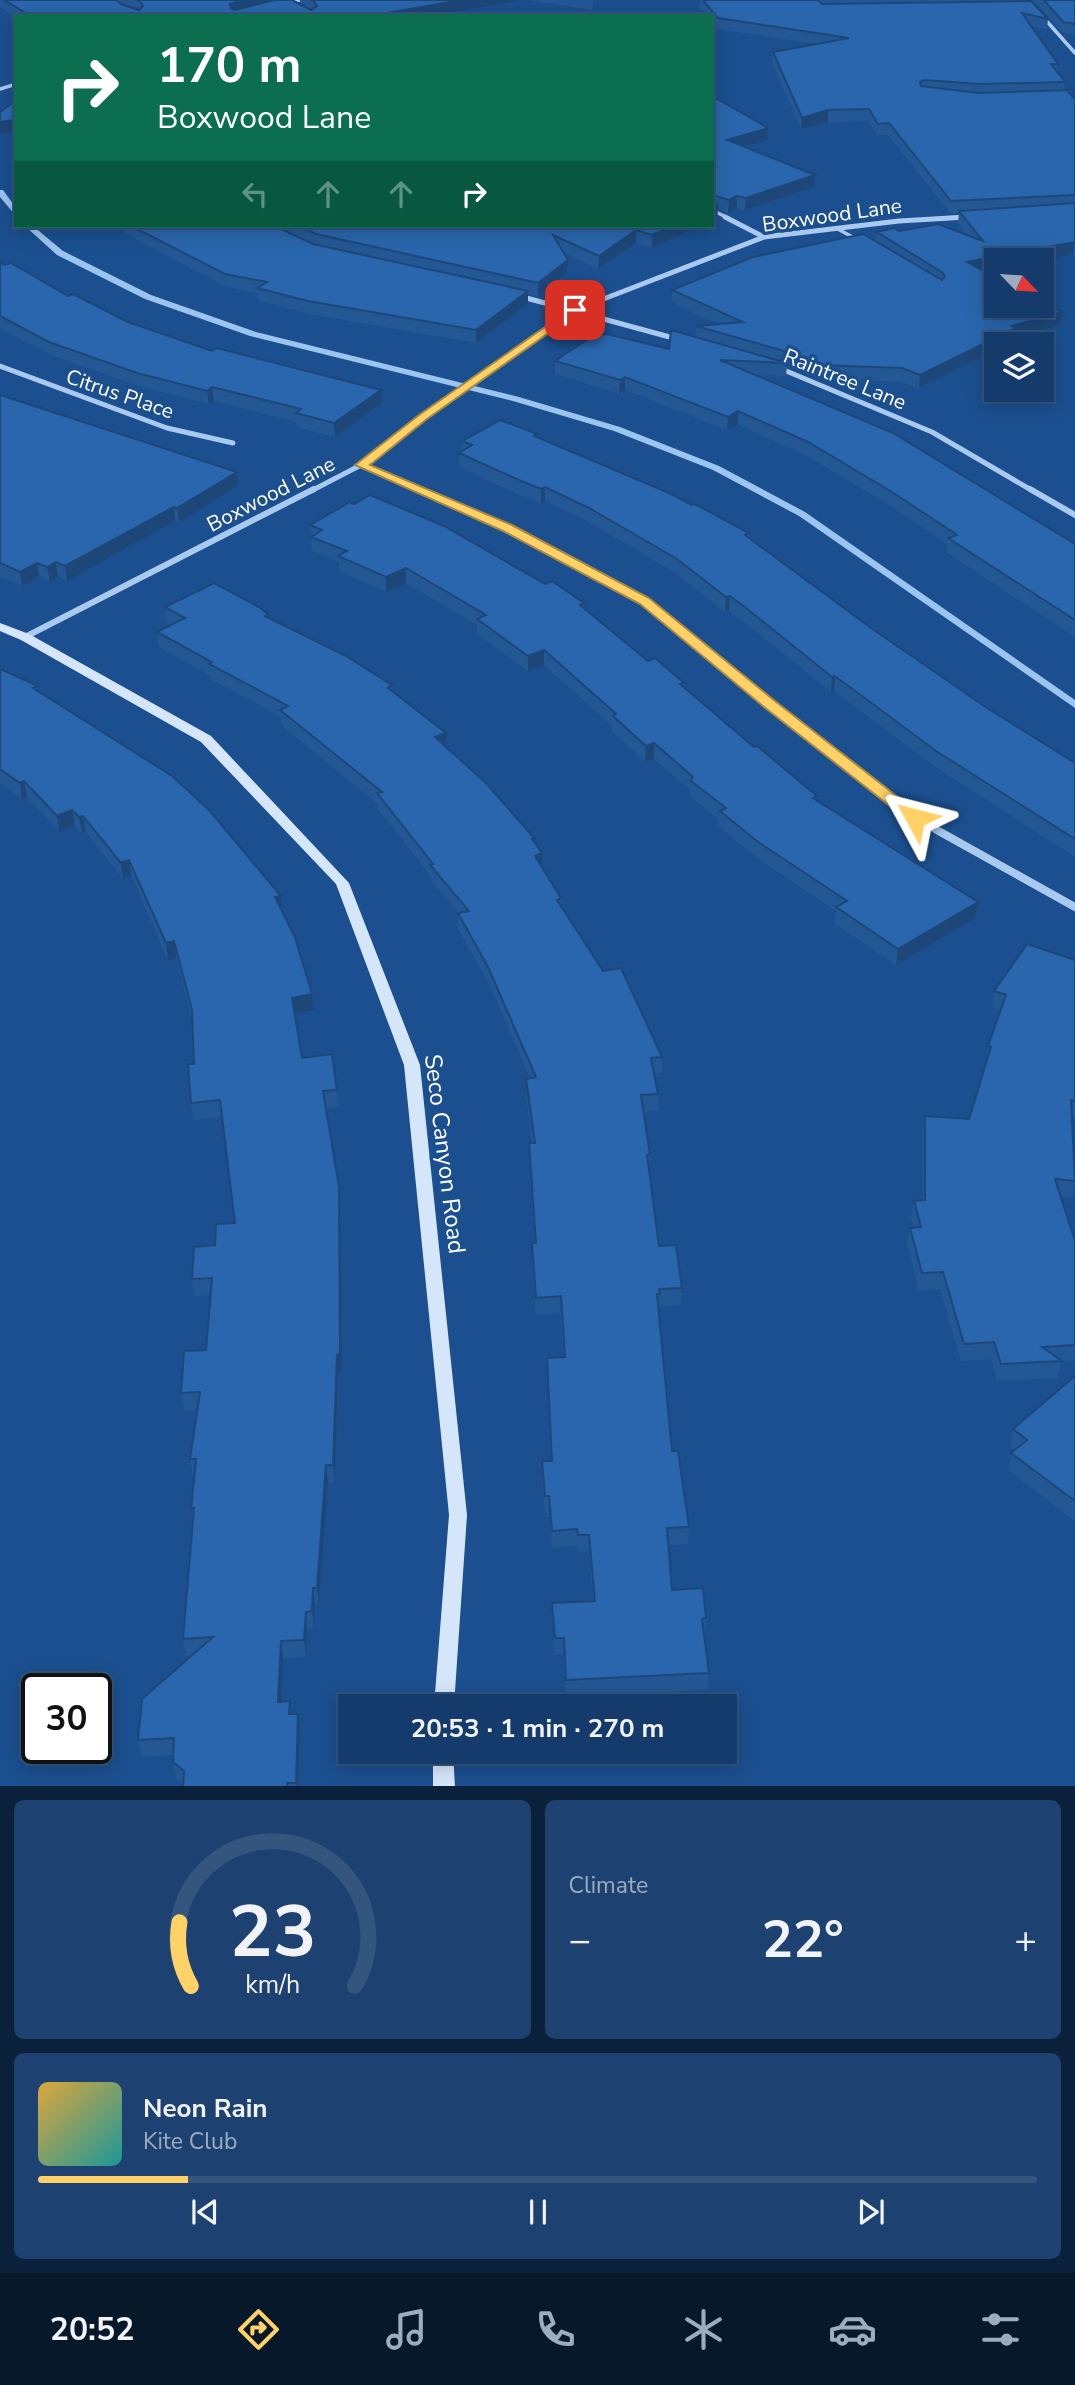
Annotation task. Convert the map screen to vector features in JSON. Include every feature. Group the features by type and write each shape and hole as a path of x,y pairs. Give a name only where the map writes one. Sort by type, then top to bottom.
{"street":[{"path":"274,6 300,0"},
{"path":"287,3 296,7"},
{"path":"1041,15 1075,53"},
{"path":"714,211 764,237"},
{"name":"Boxwood Lane","path":"25,637 361,465 423,417 575,310 764,237 899,220 978,216"},
{"path":"510,294 682,340"},
{"name":"Citrus Place","path":"0,366 167,428 233,443"},
{"name":"Raintree Lane","path":"775,367 932,432 1075,515"},
{"path":"361,465 507,528 645,601 769,704 915,818 1075,907"},
{"name":"Seco Canyon Road","path":"0,627 25,637 206,739 342,883 412,1065 458,1515 445,1694"},
{"path":"443,1764 444,1786"}],"lane":[{"path":"836,228 860,241"}],"building":[{"path":"4,0 116,0 139,10 143,6 136,0 244,0 230,4 235,10 275,0 292,0 311,10 317,6 311,0 462,0 381,14 28,14"},
{"path":"703,0 818,0 822,4 1031,1 1048,19 1022,13 1058,64 1051,64 1065,82 920,82 921,86 979,93 1072,90 1075,94 1069,93 1075,99 1075,195 951,201 889,123 878,124 869,109 828,110 802,118 773,52 849,38 718,18"},
{"path":"1044,0 1075,0 1075,24 1063,22"},
{"path":"714,97 768,128 727,140 815,175 746,198 737,196 729,200 714,196"},
{"path":"14,102 14,120 0,122 0,112"},
{"path":"1075,203 1075,242 1043,248 984,248 984,259 967,262 984,271 984,318 1041,318 1012,326 1016,328 1008,332 984,332 984,344 920,375 902,368 819,365 791,353 696,326 743,322 672,290 753,257 863,234 942,280 945,277 943,273 877,232 938,224 983,241 959,211"},
{"path":"135,228 279,228 313,244 528,291 476,330 308,301 257,288 267,282 225,274"},
{"path":"303,228 668,228 652,235 636,230 599,256 553,235 568,260 538,283 316,234"},
{"path":"0,261 4,265 11,263 68,296 73,294 128,322 212,351 217,348 381,390 334,423 296,413 301,409 212,387 207,391 137,373 49,342 0,316"},
{"path":"671,330 787,363 720,360 893,433 1075,544 1075,620 948,538 957,535 808,442 738,411 728,417 625,377 620,380 555,361 594,335 607,334 669,349"},
{"path":"0,395 237,472 177,508 174,507 65,566 56,562 47,567 37,563 20,572 0,563"},
{"path":"500,420 538,434 534,436 695,504 749,533 745,535 871,628 987,708 1075,763 1075,839 936,751 835,676 832,677 746,608 730,596 726,597 677,559 589,508 545,487 541,489 459,453 472,445 462,441"},
{"path":"370,495 444,526 545,584 552,581 584,603 580,605 648,661 655,658 684,683 680,684 817,796 813,798 978,902 898,949 836,907 847,901 758,842 720,811 726,808 691,781 693,777 654,743 646,746 613,716 616,714 544,650 528,656 477,619 486,615 406,568 386,577 338,556 347,551 311,537 322,530 310,525 350,502 354,504"},
{"path":"214,583 259,607 268,614 265,616 346,656 392,685 388,688 446,733 435,737 486,783 535,839 532,839 542,853 535,856 561,898 557,900 603,971 621,968 662,1057 651,1058 658,1094 641,1095 659,1246 676,1245 682,1288 659,1289 660,1294 657,1294 672,1451 678,1451 689,1527 667,1528 672,1590 703,1588 706,1618 702,1619 709,1673 566,1680 564,1638 555,1638 552,1603 595,1601 589,1535 578,1535 577,1529 552,1531 549,1496 545,1496 542,1461 552,1461 547,1358 565,1357 561,1296 536,1298 532,1243 536,1243 529,1143 535,1143 526,1079 536,1077 488,967 458,913 469,911 430,865 433,864 377,793 382,792 280,710 288,706 209,664 212,662 157,632 185,618 165,607"},
{"path":"0,669 38,686 33,688 172,776 210,811 281,896 275,897 295,937 312,994 292,998 302,1058 332,1054 337,1090 323,1091 339,1187 340,1354 337,1355 333,1465 326,1465 317,1588 313,1588 312,1611 306,1612 304,1640 281,1641 278,1702 290,1701 289,1714 298,1714 296,1783 287,1783 287,1786 183,1786 184,1771 173,1762 174,1738 138,1740 142,1699 213,1637 183,1639 196,1459 190,1459 200,1392 181,1393 184,1351 206,1350 212,1278 192,1279 194,1247 215,1245 216,1224 235,1223 220,1100 191,1103 188,1064 194,1064 192,1010 174,941 166,943 129,860 121,863 83,816 79,817 72,810 57,816 24,781 20,783 0,769"},
{"path":"1027,944 1075,960 1075,1101 1071,1100 1075,1181 1055,1179 1075,1241 1075,1345 1042,1347 1062,1361 1001,1364 994,1342 964,1344 943,1272 922,1273 910,1228 921,1227 914,1201 925,1200 925,1116 969,1119 991,1047 988,1046 1006,995 994,991"},
{"path":"1075,1376 1075,1501 1011,1453 1027,1440 1013,1429"}],"waterway":[{"path":"0,192 14,211"},
{"path":"31,228 60,253 148,297 253,334 516,399 617,429 716,468 802,514 1075,705"}],"route":[{"path":"575,310 423,417 361,465 507,528 645,601 769,704 915,818"}]}
